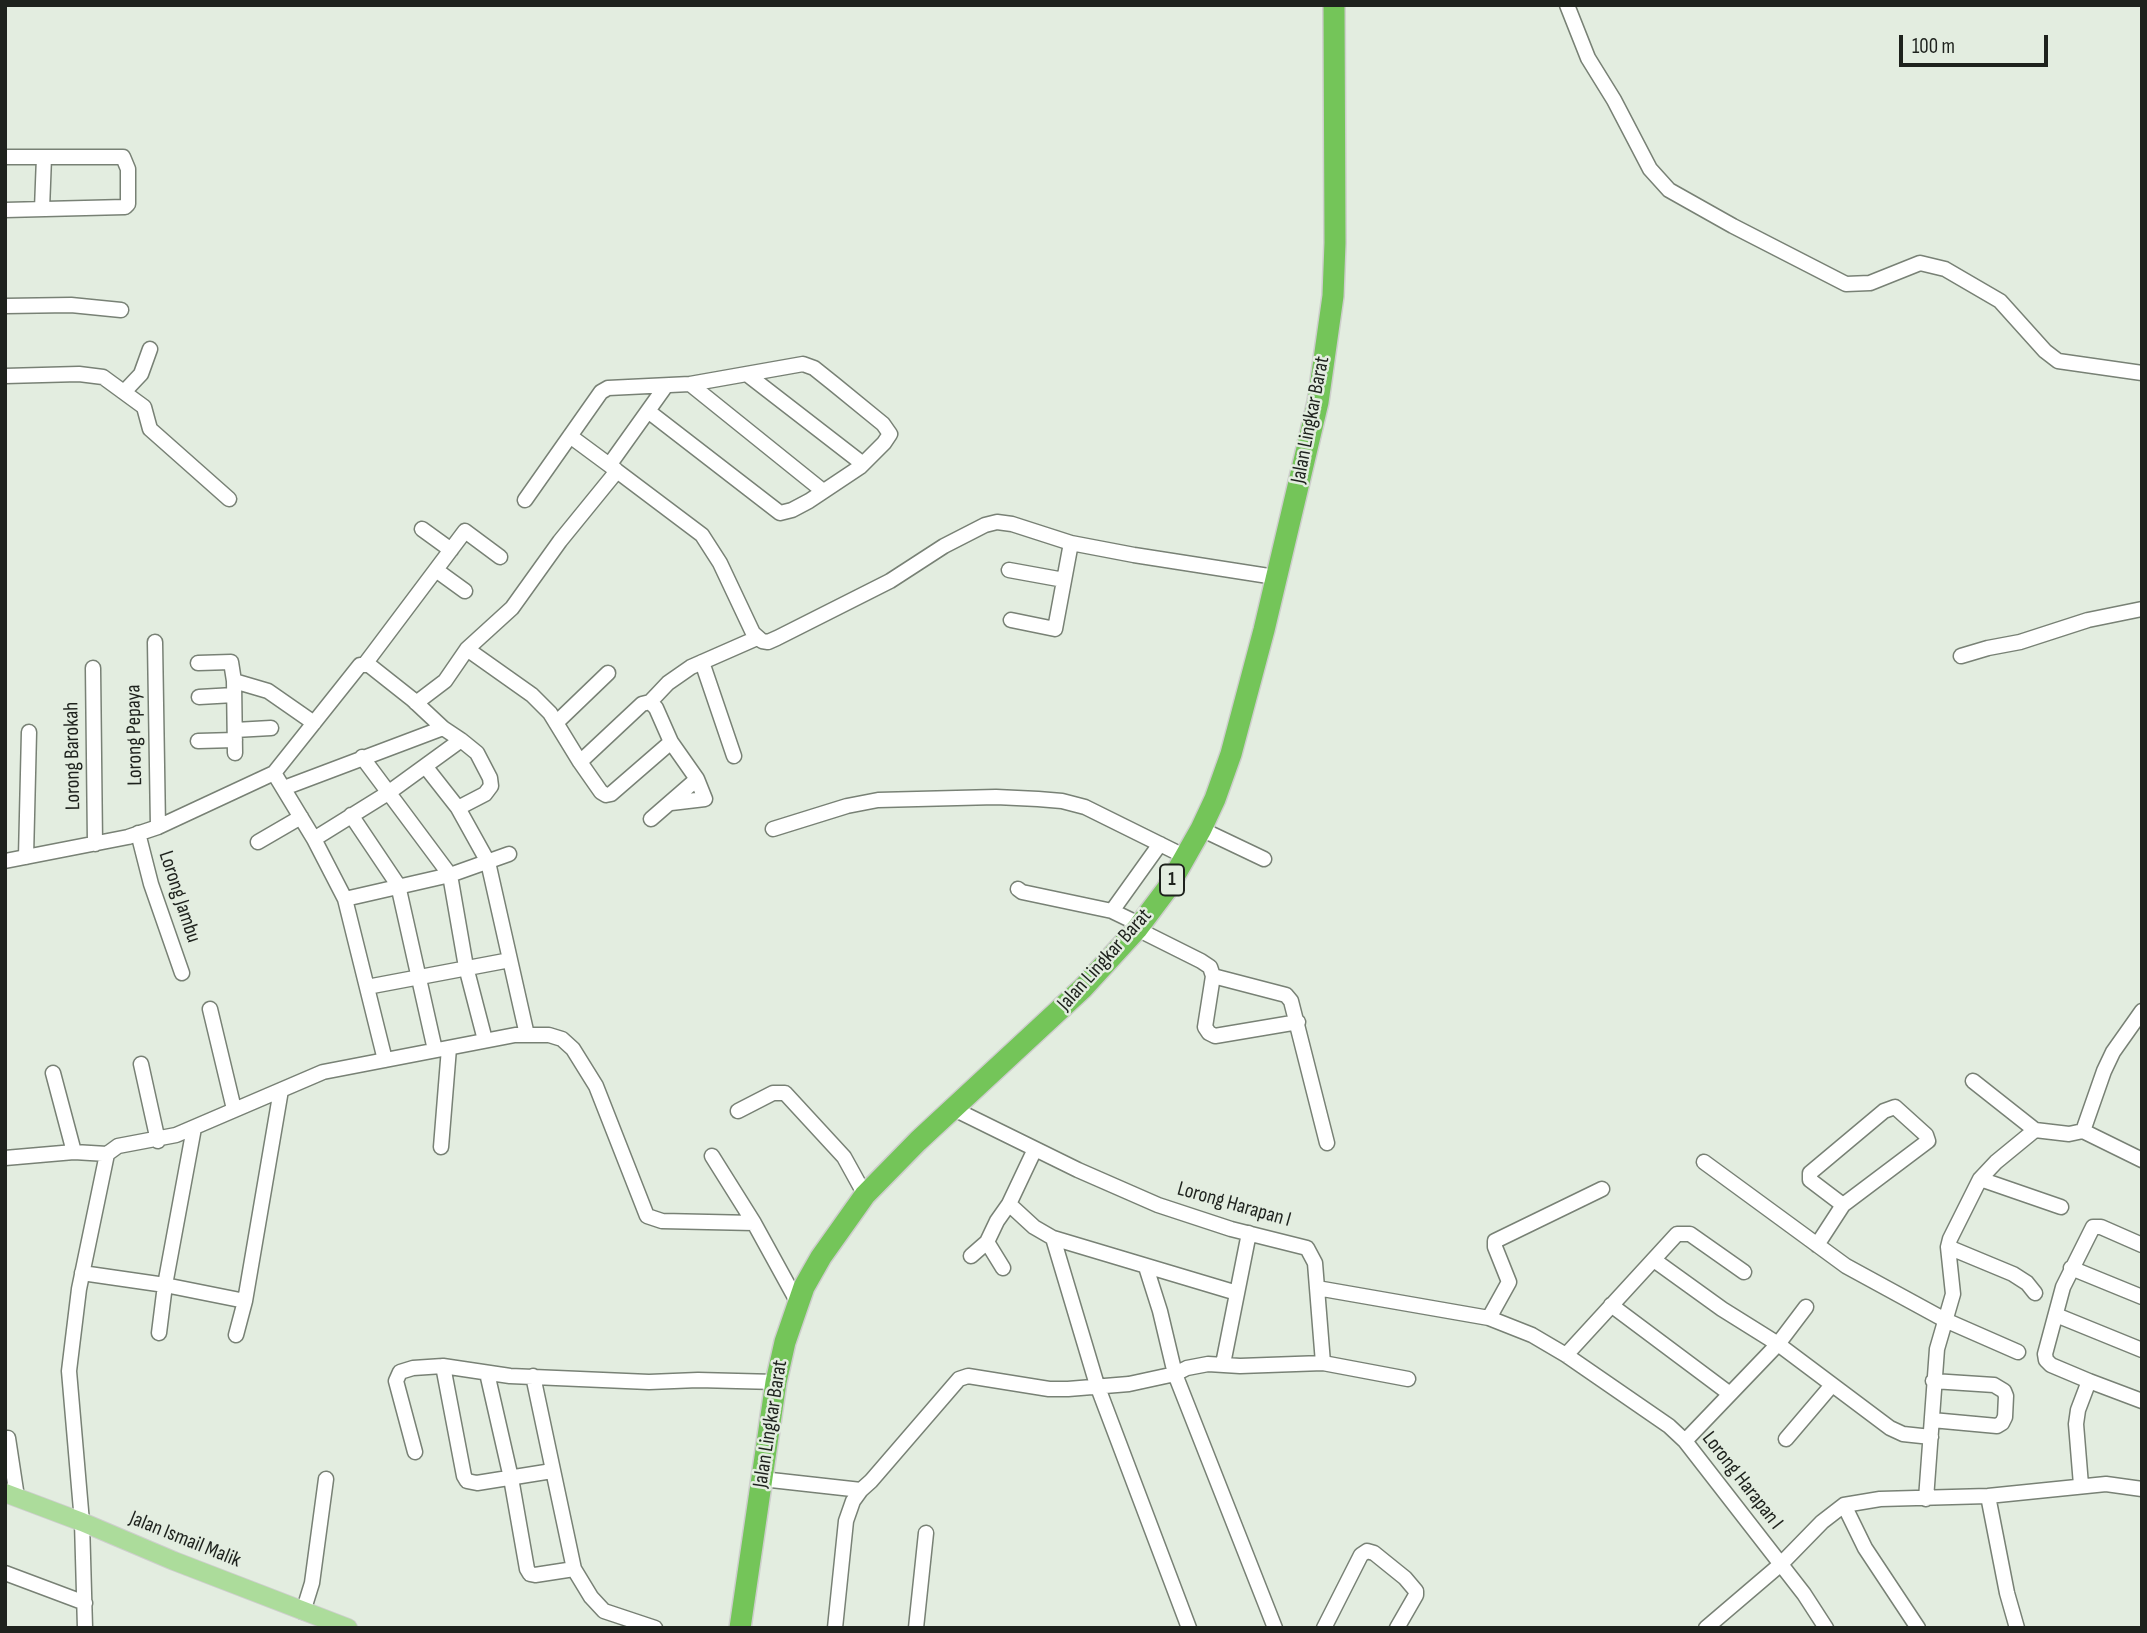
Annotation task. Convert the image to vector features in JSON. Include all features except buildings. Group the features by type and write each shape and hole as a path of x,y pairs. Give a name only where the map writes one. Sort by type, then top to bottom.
{"highway":[{"name":"Jalan Lingkar Barat","path":"740,1628 776,1382 798,1303 821,1257 865,1195 918,1141 1083,988 1139,927 1186,857 1201,829 1231,754 1264,630 1318,402 1333,296 1334,5"}],"main road":[{"name":"Jalan Ismail Malik","path":"11,1495 82,1521 338,1626"}],"street":[{"path":"1567,5 1588,58 1614,100 1650,169 1669,190 1732,226 1846,284 1870,283 1920,263 1945,269 2000,301 2045,351 2058,361 2142,373"},
{"path":"5,157 123,157 128,169 128,204 119,207 5,210"},
{"path":"42,209 44,157"},
{"path":"5,306 71,305 121,310"},
{"path":"134,399 150,349"},
{"path":"525,500 608,387 664,387 809,365 888,430 888,438 863,464 792,510 780,513 648,411"},
{"path":"5,376 79,374 103,377 134,399 150,429 229,499"},
{"path":"748,375 863,464"},
{"path":"690,384 823,491"},
{"path":"416,704 445,681 467,649 512,608 614,468 664,387"},
{"path":"570,436 702,536 720,563 757,638"},
{"path":"5,861 95,844 158,827 274,773 360,665 365,664 474,518"},
{"path":"580,762 642,704 650,702 668,683 691,667 757,638 768,642 777,638 890,581 944,546 992,523 1013,524 1071,543 1275,577"},
{"path":"422,529 451,550"},
{"path":"465,531 500,557"},
{"path":"1011,620 1055,629 1071,543"},
{"path":"436,570 465,591"},
{"path":"1009,570 1064,580"},
{"path":"1961,656 2020,642 2088,620 2142,609"},
{"name":"Lorong Pepaya","path":"155,642 158,827"},
{"path":"467,649 532,695 550,713 580,762 606,795 611,794 671,742"},
{"path":"198,663 232,662 235,741"},
{"path":"702,662 734,756"},
{"path":"365,664 477,753 484,763 491,786 485,793 458,808"},
{"name":"Lorong Barokah","path":"93,668 95,844"},
{"path":"556,723 608,673"},
{"path":"198,697 234,688 268,691 314,723"},
{"path":"650,702 663,720 671,742 697,779 651,819"},
{"path":"198,741 235,741 271,728"},
{"path":"284,788 443,728"},
{"path":"26,856 29,732"},
{"path":"314,839 388,793 461,740"},
{"path":"362,757 450,875 466,967 485,1040"},
{"path":"425,766 458,808 488,862 527,1034"},
{"path":"274,773 314,839 345,899 385,1060"},
{"path":"773,829 847,806 878,800 996,797 1075,804 1186,857"},
{"path":"351,815 398,885 419,977 442,1049 441,1147"},
{"path":"258,842 301,817"},
{"path":"1201,829 1264,859"},
{"name":"Lorong Jambu","path":"138,833 150,884 182,974"},
{"path":"1112,911 1160,844"},
{"path":"345,899 450,875 509,854"},
{"path":"1018,889 1112,911 1208,965 1213,975 1205,1027 1215,1036 1298,1022"},
{"path":"367,988 510,960"},
{"path":"1213,975 1286,995 1291,1001 1327,1143"},
{"path":"210,1009 234,1108"},
{"path":"2083,1131 2104,1071 2127,1029 2142,1011"},
{"path":"5,1158 75,1152 107,1154 118,1146 158,1141 194,1128 234,1108 323,1072 485,1040 527,1034 550,1035 562,1039 582,1062 596,1086 647,1216 662,1221 754,1223"},
{"path":"141,1064 158,1141"},
{"path":"53,1073 75,1152"},
{"path":"1973,1080 2035,1130 2069,1134 2083,1131 2142,1160"},
{"path":"236,1335 245,1301 281,1090"},
{"path":"738,1111 773,1093 785,1093 844,1157 865,1195"},
{"path":"1817,1245 1843,1205 1928,1141 1926,1135 1895,1107 1884,1111 1810,1173 1810,1180 1843,1205"},
{"name":"Lorong Harapan I","path":"954,1109 1158,1205 1184,1215 1307,1248 1315,1263 1317,1288 1489,1318 1532,1335 1566,1355 1669,1426 1685,1441 1781,1564 1826,1628"},
{"path":"159,1334 165,1285 194,1128"},
{"path":"1926,1499 1937,1349 1952,1294 1948,1248 1950,1239 1980,1179 2035,1130"},
{"path":"971,1256 987,1242 1009,1204 1035,1149"},
{"path":"85,1628 82,1521 69,1371 82,1273 107,1154"},
{"path":"712,1156 754,1223 798,1303"},
{"path":"1704,1162 1846,1266 1945,1321 2018,1352"},
{"path":"1980,1179 2061,1207"},
{"path":"1489,1318 1509,1282 1495,1241 1602,1189"},
{"path":"1009,1204 1034,1227 1054,1238 1237,1293"},
{"path":"2142,1245 2096,1226 2089,1231 2059,1299 2045,1354 2051,1365 2142,1401"},
{"path":"1223,1364 1249,1233"},
{"path":"1566,1355 1674,1237 1683,1233 1690,1234 1744,1272"},
{"path":"1054,1238 1097,1385 1189,1628"},
{"path":"987,1242 1003,1268"},
{"path":"1948,1248 2012,1274 2027,1283 2035,1293"},
{"path":"1654,1260 1722,1309 1778,1344 1897,1432 1931,1437"},
{"path":"1146,1267 1175,1374 1275,1628"},
{"path":"2071,1268 2142,1297"},
{"path":"82,1273 165,1285 245,1301"},
{"path":"1317,1288 1323,1363"},
{"path":"1611,1305 1730,1394"},
{"path":"1685,1441 1778,1344 1806,1307"},
{"path":"2056,1315 2142,1350"},
{"path":"835,1628 846,1521 853,1501 962,1378 968,1376 1049,1389 1129,1384 1175,1374 1196,1365 1323,1363 1408,1379"},
{"path":"415,1452 397,1387 397,1376 400,1372 413,1368 443,1366 487,1373 649,1382 776,1382"},
{"path":"443,1366 466,1479 477,1483 552,1471"},
{"path":"487,1373 511,1478 528,1573 535,1575 574,1569"},
{"path":"533,1376 574,1569 591,1597 604,1611 655,1628"},
{"path":"1931,1420 1997,1426 2002,1423 2004,1417 2006,1396 2004,1391 1994,1385 1933,1381"},
{"path":"2081,1485 2076,1424 2078,1410 2090,1381"},
{"path":"1786,1439 1832,1385"},
{"path":"8,1438 11,1495"},
{"path":"303,1612 312,1583 326,1479"},
{"path":"762,1479 860,1490"},
{"path":"1707,1627 1781,1564 1822,1522 1844,1505 1880,1499 1988,1496 2081,1485 2116,1485 2142,1489"},
{"path":"1988,1496 2007,1593 2017,1628"},
{"path":"1844,1505 1861,1542 1919,1628"},
{"path":"916,1628 926,1533"},
{"path":"1324,1628 1361,1555 1367,1551 1374,1553 1405,1578 1416,1591 1397,1628"},
{"path":"5,1573 85,1604"}]}
